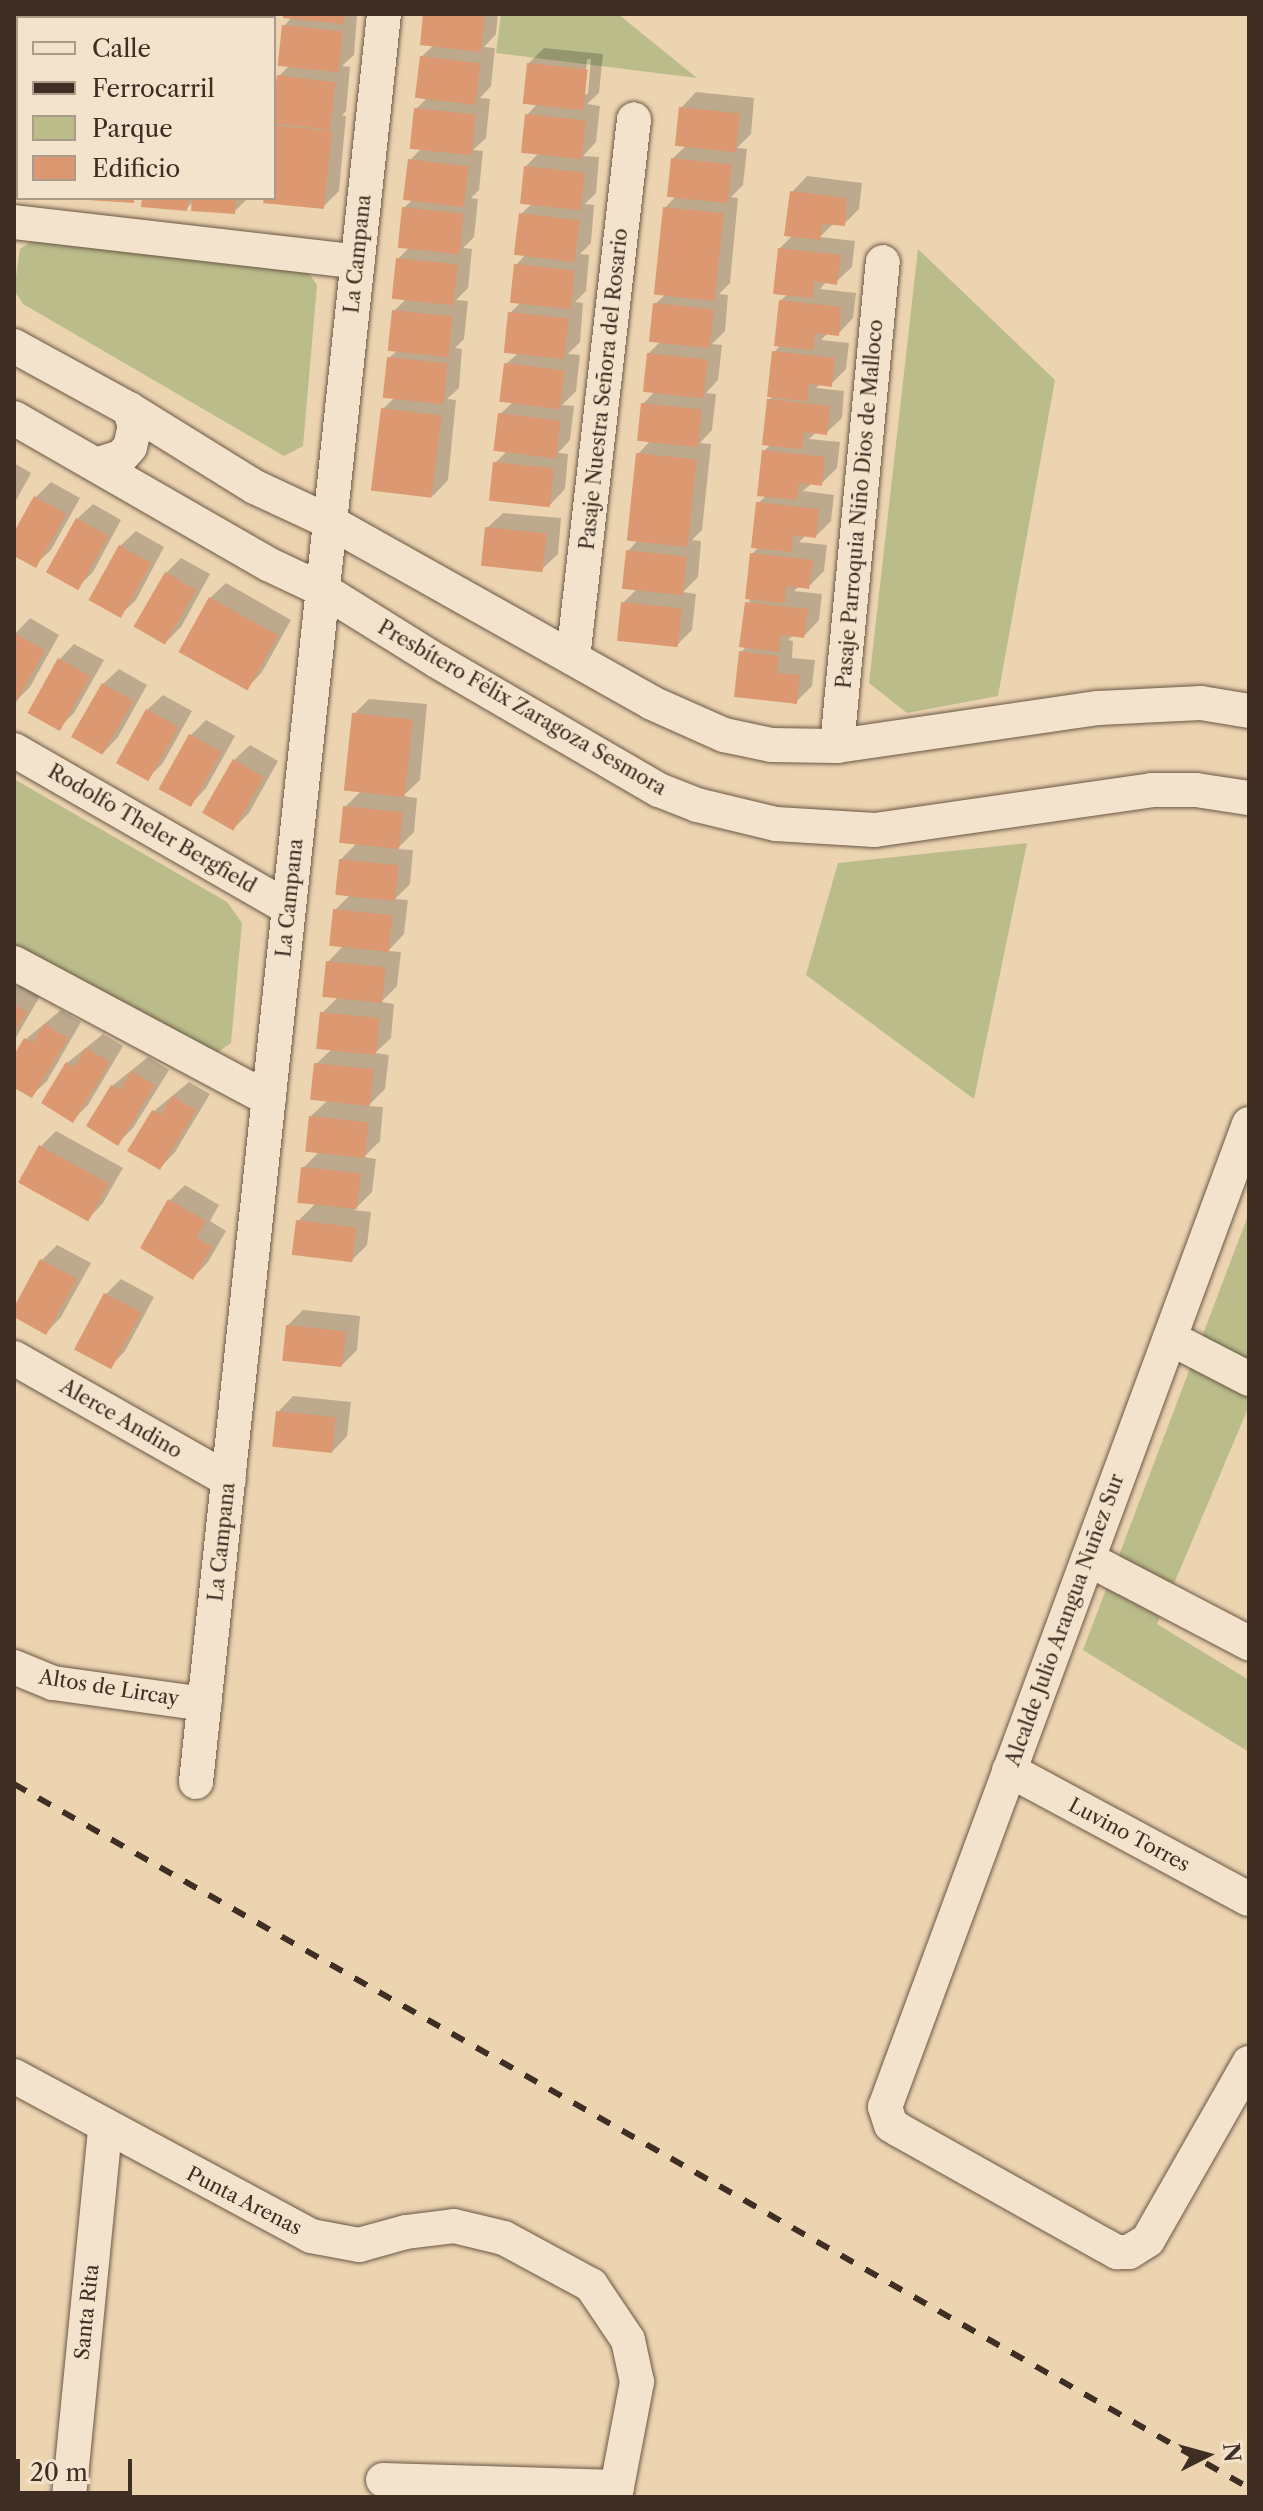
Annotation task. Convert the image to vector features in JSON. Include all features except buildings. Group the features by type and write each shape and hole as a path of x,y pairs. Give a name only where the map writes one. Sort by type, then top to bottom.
{"street":[{"path":"86,14 105,14"},
{"name":"La Campana","path":"196,1782 384,14"},
{"name":"Pasaje Nuestra Señora del Rosario","path":"573,658 634,119"},
{"path":"14,222 358,262"},
{"name":"Pasaje Parroquia Niño Dios de Malloco","path":"837,746 883,262"},
{"path":"14,346 129,409 255,487 330,522 652,703 724,735 771,745 837,746 1098,708 1201,703 1249,711"},
{"path":"99,464 121,457 130,447 135,426 129,409"},
{"name":"Presbítero Félix Zaragoza Sesmora","path":"14,418 99,464 270,565 323,590 437,661 659,790 737,816 826,829 875,830 1152,790 1196,790 1249,798"},
{"name":"Rodolfo Theler Bergfield","path":"14,750 289,908"},
{"path":"14,963 269,1099"},
{"name":"Alcalde Julio Arangua Nuñez Sur","path":"1247,1133 887,2097 886,2116 899,2130 1092,2239 1117,2252 1129,2252 1148,2240 1249,2063"},
{"path":"1170,1338 1249,1379"},
{"name":"Alerce Andino","path":"14,1358 229,1480"},
{"path":"1088,1559 1249,1643"},
{"name":"Altos de Lircay","path":"14,1667 53,1683 205,1704"},
{"name":"Luvino Torres","path":"1009,1770 1249,1899"},
{"name":"Punta Arenas","path":"14,2076 105,2128 311,2236 359,2245 406,2232 454,2226 504,2238 591,2285 628,2340 637,2382 616,2492"},
{"name":"Santa Rita","path":"69,2497 105,2128"},
{"path":"383,2480 616,2492"}],"green space":[{"path":"501,14 618,14 697,78 496,53"},
{"path":"43,233 305,268 317,285 303,446 284,456 23,304 14,290 20,249"},
{"path":"918,249 1055,380 998,696 907,713 869,683"},
{"path":"14,779 227,902 242,923 231,1043 209,1058 14,949"},
{"path":"1027,843 974,1099 806,975 838,863"},
{"path":"1249,1213 1249,1406 1157,1624 1249,1680 1249,1752 1083,1650"}],"railway":[{"path":"14,1784 1249,2488"}]}
